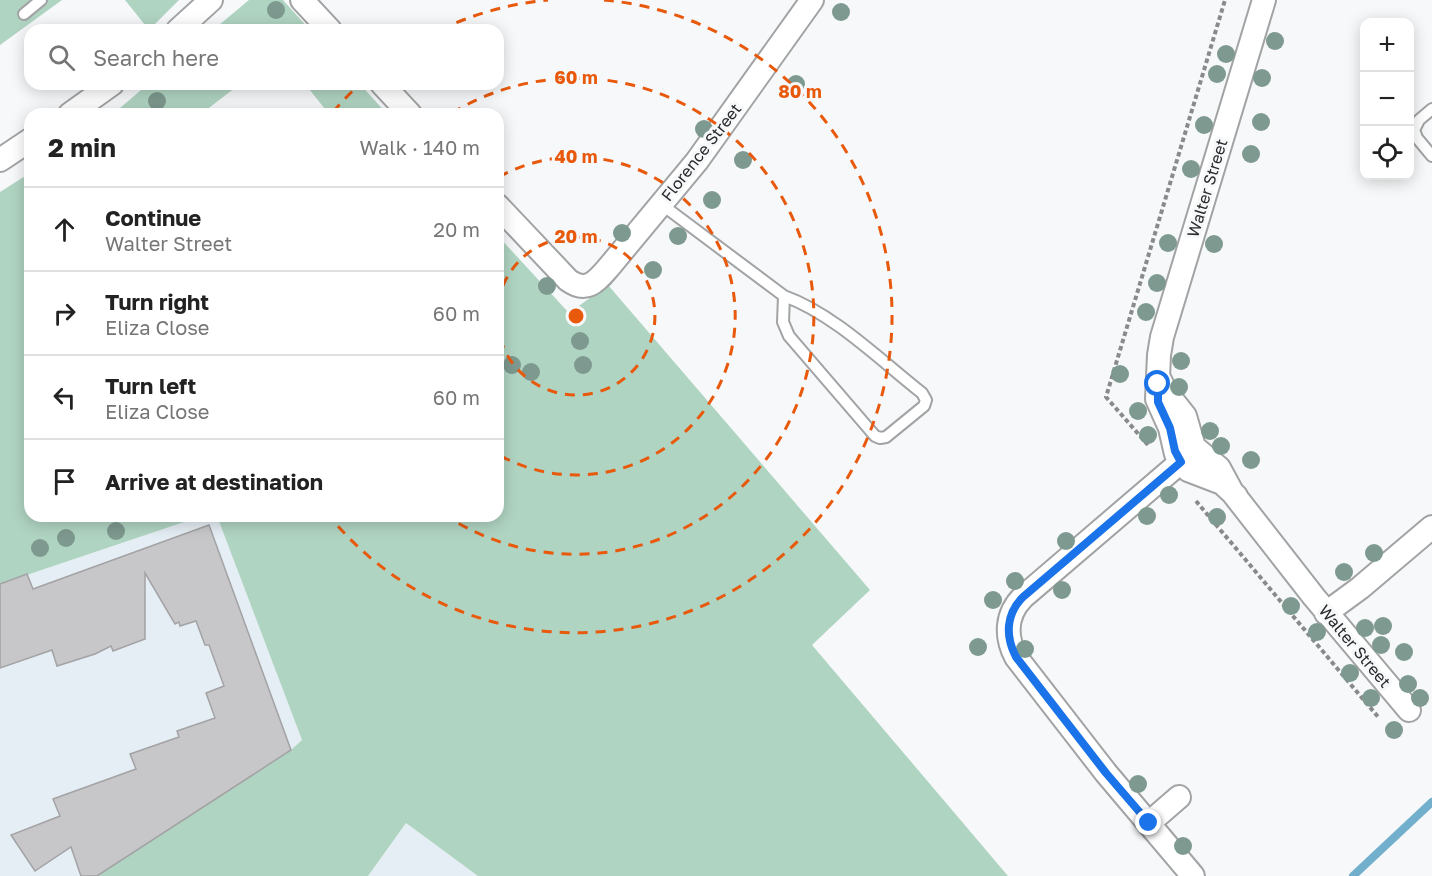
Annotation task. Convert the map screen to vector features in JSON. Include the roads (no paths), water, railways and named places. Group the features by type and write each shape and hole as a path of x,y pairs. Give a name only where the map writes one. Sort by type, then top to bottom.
{"street":[{"path":"185,24 211,0"},
{"path":"302,0 324,24"},
{"name":"Florence Street","path":"504,212 568,280 576,285 589,285 600,278 697,161 812,0"},
{"name":"Walter Street","path":"1264,0 1162,337 1157,399 1170,428 1176,454 1182,461 1219,468 1236,496 1326,613 1409,710"},
{"path":"78,108 104,90"},
{"path":"388,90 404,108"},
{"path":"0,160 24,144"},
{"path":"1182,461 1023,597 1015,606 1008,628 1011,646 1016,657 1106,773 1193,876"},
{"path":"1326,613 1360,588 1432,527"},
{"path":"1149,823 1179,798"}],"lane":[{"path":"24,14 41,0"},
{"path":"1432,109 1419,120 1414,130 1432,156"},
{"path":"661,204 784,297 806,305 834,323 922,393 926,399 924,406 885,437 875,436 789,336 783,322 784,297"}],"waterway":[{"path":"1353,876 1432,802"}]}
